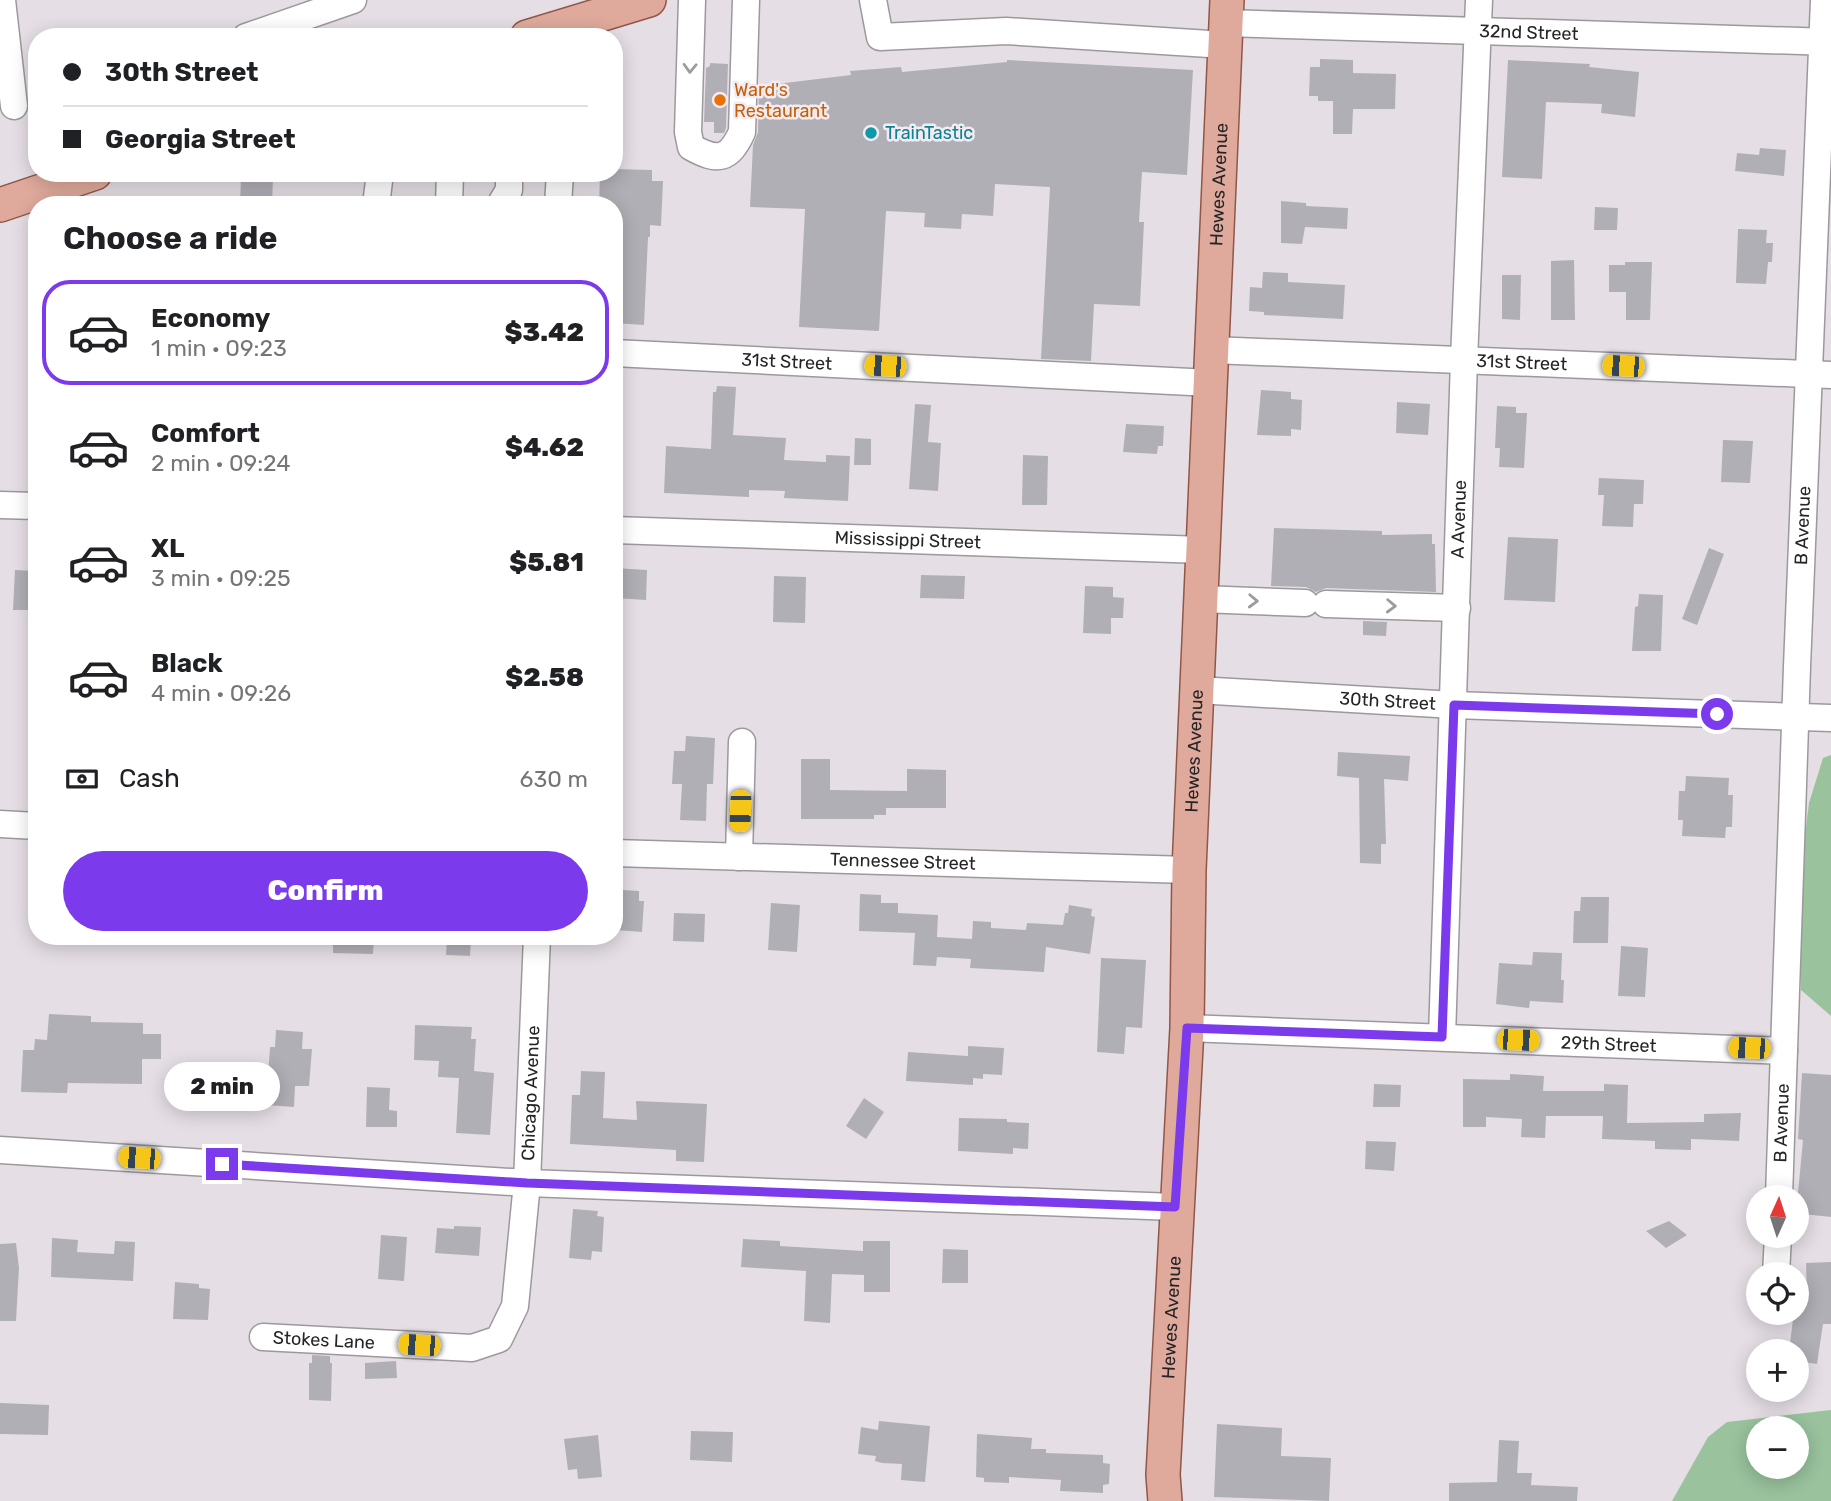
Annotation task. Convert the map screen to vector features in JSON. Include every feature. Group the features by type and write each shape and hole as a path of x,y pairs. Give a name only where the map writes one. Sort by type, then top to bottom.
{"main road":[{"path":"572,28 632,3"},
{"name":"Hewes Avenue","path":"1165,1501 1163,1475 1172,1324 1175,1207 1187,1028 1189,870 1226,22"},
{"path":"0,205 68,182"}],"street":[{"path":"2,0 17,105"},
{"path":"272,28 353,0"},
{"path":"692,0 688,132 691,147 704,154 724,155 733,150 742,132 746,0"},
{"name":"32nd Street","path":"873,0 880,37 1226,22 1826,42"},
{"name":"A Avenue","path":"1442,1037 1464,360 1479,0"},
{"name":"B Avenue","path":"1779,1185 1796,716 1820,374 1826,42 1824,0"},
{"name":"31st Street","path":"1212,350 1820,374"},
{"name":"31st Street","path":"623,353 1211,383"},
{"path":"0,505 28,506"},
{"name":"Mississippi Street","path":"623,530 1203,550"},
{"path":"1201,599 1457,608"},
{"name":"30th Street","path":"1197,690 1454,705 1831,718"},
{"path":"739,857 742,741"},
{"path":"0,824 28,826"},
{"name":"Tennessee Street","path":"623,853 1189,870"},
{"name":"Chicago Avenue","path":"520,1250 527,1183 537,945"},
{"name":"29th Street","path":"1187,1028 1784,1051"},
{"path":"0,1150 527,1183 1175,1207"},
{"name":"Stokes Lane","path":"263,1337 472,1348 499,1339 515,1306 520,1250"}],"green space":[{"path":"1831,755 1831,1016 1801,990 1800,875 1809,803 1823,758"},
{"path":"1831,1410 1831,1501 1672,1501 1708,1437 1727,1422 1746,1420 1746,1479 1809,1479 1809,1416 1779,1416"}],"building":[{"path":"1320,59 1353,60 1353,73 1396,74 1395,109 1353,109 1352,134 1333,134 1333,101 1318,101 1318,96 1309,96 1310,67 1320,67"},
{"path":"1007,60 1193,70 1187,175 1142,172 1139,222 1144,222 1140,306 1094,304 1091,361 1041,359 1050,187 995,184 993,216 962,214 961,229 924,227 925,213 886,211 879,331 799,327 805,209 750,207 753,145 758,132 759,86 851,75 850,71 901,67 902,72"},
{"path":"1508,60 1590,64 1589,67 1639,72 1635,117 1601,113 1602,104 1546,102 1542,179 1502,177"},
{"name":"Ward's Restaurant","path":"710,63 728,64 724,133 714,133 714,122 704,122 706,68"},
{"path":"1760,148 1786,150 1784,176 1735,171 1737,153 1759,155"},
{"path":"623,169 652,170 652,181 663,181 661,226 650,225 648,237 644,325 623,324 623,196 599,196 600,182 623,182"},
{"path":"241,182 273,182 272,196 240,196"},
{"path":"1281,201 1306,203 1306,206 1348,208 1347,229 1305,227 1302,244 1281,243"},
{"path":"1595,207 1618,208 1617,230 1594,230"},
{"path":"1738,229 1767,230 1766,243 1773,243 1772,262 1768,262 1766,284 1736,283"},
{"path":"1574,260 1575,320 1551,320 1551,261"},
{"path":"1625,262 1652,262 1650,320 1626,320 1626,292 1609,292 1609,265 1625,265"},
{"path":"1263,272 1288,273 1288,282 1345,285 1343,319 1264,315 1264,312 1249,311 1250,287 1262,288"},
{"path":"1502,275 1521,275 1520,320 1502,319"},
{"path":"717,386 736,387 733,435 786,438 784,460 826,462 826,455 850,456 848,501 784,498 785,491 749,490 749,497 664,493 666,446 711,449 713,392 716,392"},
{"path":"1261,390 1291,392 1291,399 1302,400 1301,430 1291,429 1291,436 1257,435"},
{"path":"1397,402 1430,404 1428,435 1396,433"},
{"path":"915,404 931,405 928,442 941,443 938,491 909,489"},
{"path":"1497,406 1516,407 1516,413 1527,413 1524,468 1499,467 1500,448 1495,448"},
{"path":"1126,424 1164,426 1163,446 1158,446 1157,454 1123,452"},
{"path":"855,438 871,439 871,465 854,465"},
{"path":"1723,440 1753,441 1750,483 1721,482"},
{"path":"1023,455 1048,456 1047,505 1022,505"},
{"path":"1599,478 1644,480 1643,504 1634,504 1633,527 1602,526 1604,495 1598,495"},
{"path":"1274,528 1382,531 1382,535 1432,534 1432,544 1435,544 1436,592 1326,588 1316,592 1306,587 1271,586"},
{"path":"1508,537 1558,539 1555,602 1504,600"},
{"path":"1709,548 1724,554 1697,625 1682,619"},
{"path":"623,569 647,570 646,600 623,599"},
{"path":"15,570 28,571 28,610 13,610"},
{"path":"921,575 965,576 964,599 920,598"},
{"path":"774,576 806,577 805,623 773,622"},
{"path":"1085,586 1113,587 1113,597 1124,598 1123,618 1111,618 1111,634 1083,633"},
{"path":"1639,594 1663,595 1661,651 1632,651 1635,607 1638,606"},
{"path":"1363,621 1387,622 1386,636 1363,635"},
{"path":"686,736 715,738 713,784 707,784 706,821 680,820 682,784 672,784 674,751 685,751"},
{"path":"1338,752 1410,756 1408,781 1384,779 1386,844 1381,844 1381,864 1360,863 1359,778 1337,776"},
{"path":"801,759 830,759 830,790 907,791 907,769 946,770 946,808 886,808 886,815 874,815 874,819 801,819"},
{"path":"1686,776 1729,778 1728,795 1733,795 1732,827 1726,827 1725,838 1682,836 1683,820 1678,820 1679,791 1685,791"},
{"path":"623,890 639,891 639,901 644,901 642,932 623,931"},
{"path":"860,894 881,895 881,903 898,903 898,913 938,915 937,937 972,939 973,921 991,922 991,928 1026,930 1027,923 1063,925 1069,905 1092,909 1091,916 1095,917 1090,954 1046,947 1044,972 970,968 971,959 937,957 936,966 913,965 915,933 859,931"},
{"path":"1581,897 1609,897 1608,943 1573,943 1574,911 1580,911"},
{"path":"771,903 800,905 797,952 768,950"},
{"path":"674,913 705,914 704,942 673,941"},
{"path":"333,945 374,945 373,954 333,953"},
{"path":"447,945 471,945 470,956 446,955"},
{"path":"1621,946 1648,948 1645,997 1618,996"},
{"path":"1533,952 1562,953 1563,1003 1530,1001 1529,1008 1496,1004 1499,963 1532,965"},
{"path":"1101,958 1146,960 1142,1028 1126,1027 1124,1054 1097,1052"},
{"path":"49,1014 91,1016 91,1022 143,1023 143,1034 161,1034 161,1059 142,1059 142,1084 68,1083 67,1093 21,1092 23,1050 34,1050 35,1039 47,1040"},
{"path":"415,1025 472,1027 471,1039 476,1039 474,1071 494,1073 490,1135 456,1133 459,1078 438,1077 439,1061 414,1060"},
{"path":"276,1030 303,1032 302,1049 312,1049 309,1086 295,1086 294,1107 266,1105 270,1047 275,1047"},
{"path":"968,1046 1004,1048 1002,1075 983,1074 983,1079 973,1078 973,1085 906,1081 908,1052 968,1056"},
{"path":"581,1071 605,1072 603,1118 637,1120 636,1101 707,1104 704,1162 676,1161 676,1150 570,1144 572,1095 580,1095"},
{"path":"1802,1073 1831,1075 1831,1217 1810,1215 1810,1185 1799,1185 1803,1140 1798,1139"},
{"path":"1510,1074 1544,1076 1543,1091 1604,1091 1604,1084 1628,1085 1627,1123 1704,1122 1704,1114 1741,1113 1739,1141 1691,1139 1691,1150 1655,1149 1655,1141 1602,1139 1603,1116 1546,1116 1545,1138 1521,1137 1522,1119 1486,1117 1486,1127 1463,1127 1463,1079 1510,1080"},
{"path":"1374,1084 1401,1085 1400,1107 1373,1107"},
{"path":"367,1087 390,1088 389,1110 397,1111 397,1127 366,1127"},
{"path":"864,1098 884,1112 866,1139 846,1126"},
{"path":"959,1118 1007,1119 1007,1122 1029,1123 1028,1149 1013,1148 1013,1154 958,1151"},
{"path":"1366,1141 1396,1142 1394,1171 1365,1169"},
{"path":"573,1209 598,1211 597,1216 604,1217 602,1252 592,1251 591,1260 569,1258"},
{"path":"1669,1221 1687,1235 1666,1248 1646,1231"},
{"path":"454,1226 481,1227 479,1256 435,1253 437,1228 454,1229"},
{"path":"381,1235 407,1237 404,1281 378,1279"},
{"path":"52,1238 78,1240 77,1252 114,1254 115,1241 135,1242 133,1281 51,1277"},
{"path":"743,1239 780,1241 780,1246 863,1251 863,1241 890,1241 890,1292 864,1292 864,1275 832,1274 830,1323 804,1321 806,1271 741,1267"},
{"path":"16,1243 19,1268 16,1321 0,1321 0,1244"},
{"path":"943,1249 968,1250 968,1283 942,1283"},
{"path":"1831,1262 1831,1324 1823,1324 1817,1364 1809,1363 1809,1339 1791,1339 1792,1325 1809,1325 1809,1263"},
{"path":"175,1282 199,1284 199,1288 210,1289 208,1320 173,1319"},
{"path":"312,1355 330,1356 331,1401 309,1400 309,1363 312,1363"},
{"path":"396,1361 397,1378 365,1379 365,1363"},
{"path":"0,1403 49,1405 48,1435 0,1434"},
{"path":"879,1421 930,1426 925,1482 901,1480 902,1464 882,1463 875,1461 876,1456 858,1454 861,1427 878,1430"},
{"path":"1217,1424 1282,1428 1281,1456 1331,1458 1329,1501 1214,1497"},
{"path":"691,1431 733,1432 732,1462 690,1460"},
{"path":"977,1434 1032,1438 1031,1449 1046,1449 1046,1453 1103,1455 1103,1463 1110,1464 1109,1484 1103,1485 1103,1493 1060,1491 1061,1480 1009,1477 1009,1483 984,1482 984,1478 976,1477"},
{"path":"598,1435 602,1477 578,1479 577,1469 568,1470 564,1439"},
{"path":"1499,1440 1519,1441 1517,1473 1532,1473 1531,1485 1578,1487 1577,1501 1449,1501 1449,1483 1497,1482"}],"place":[{"name":"Ward's Restaurant","path":"720,100"},
{"name":"TrainTastic","path":"871,133"}],"route":[{"path":"222,1164 527,1183 1175,1207 1187,1028 1442,1037 1454,705 1717,714"}]}
